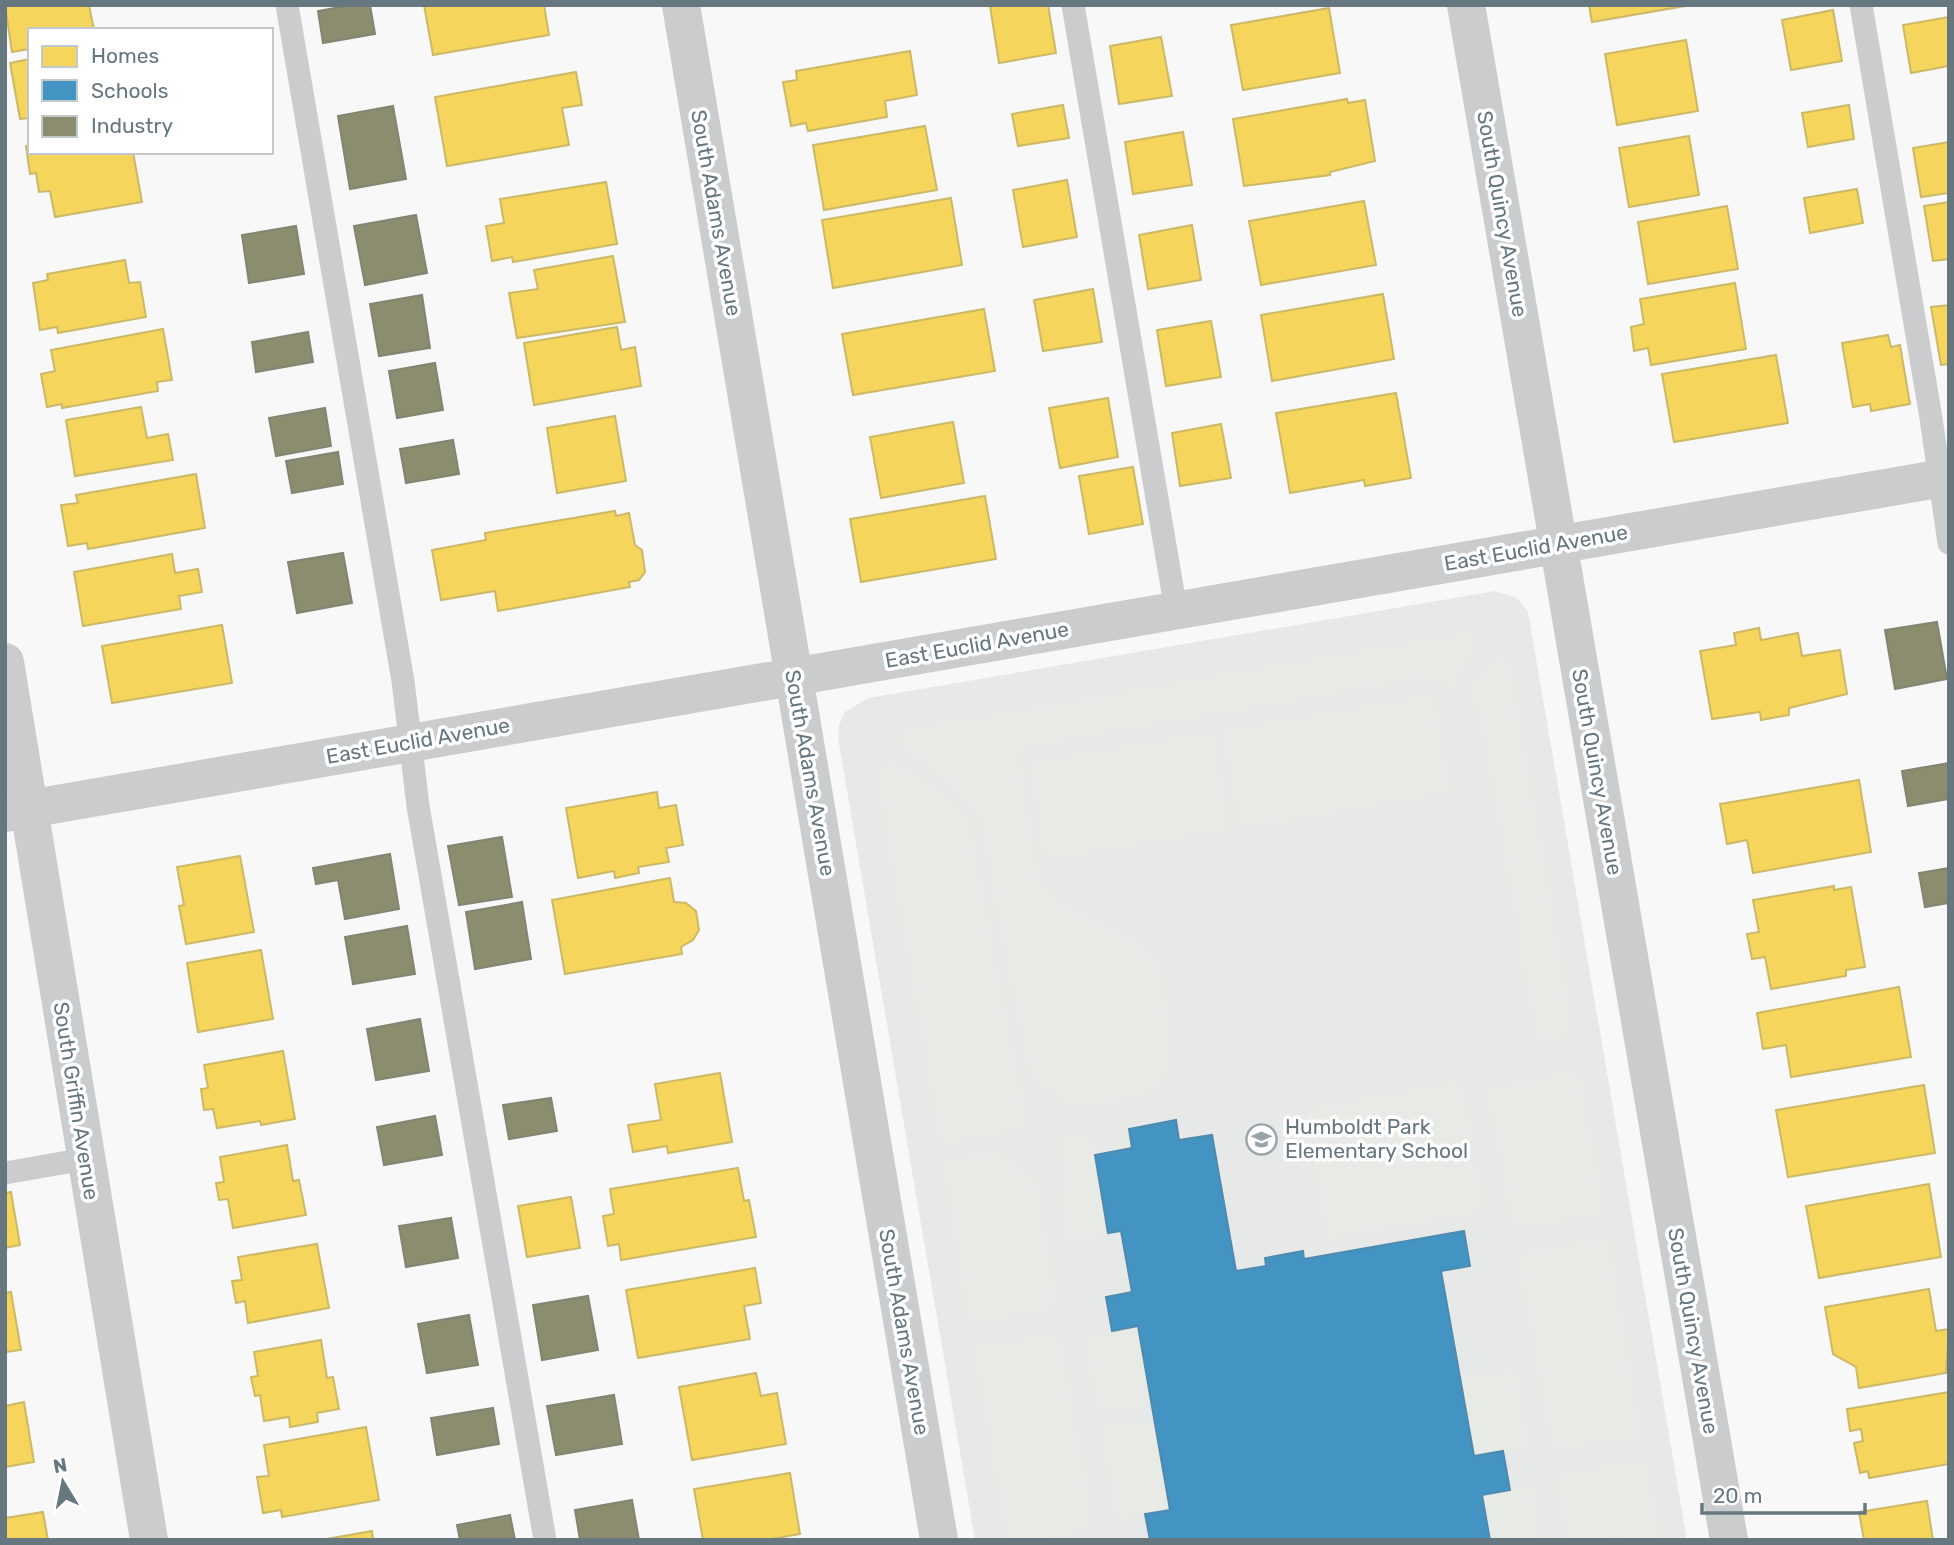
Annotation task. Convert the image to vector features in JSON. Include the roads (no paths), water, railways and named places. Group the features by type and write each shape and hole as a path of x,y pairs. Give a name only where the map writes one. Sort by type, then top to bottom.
{"street":[{"name":"South Adams Avenue","path":"681,5 939,1540"},
{"name":"South Quincy Avenue","path":"1466,5 1729,1540"},
{"name":"East Euclid Avenue","path":"17,811 1944,477"},
{"name":"South Griffin Avenue","path":"5,662 17,811 85,1159 149,1540"}],"lane":[{"path":"287,5 401,668 418,806 545,1540"},
{"path":"1073,5 1175,610"},
{"path":"1861,5 1944,477 1949,544"},
{"path":"5,1173 85,1159"}],"place":[{"name":"Humboldt Park Elementary School","path":"1262,1139"}]}
